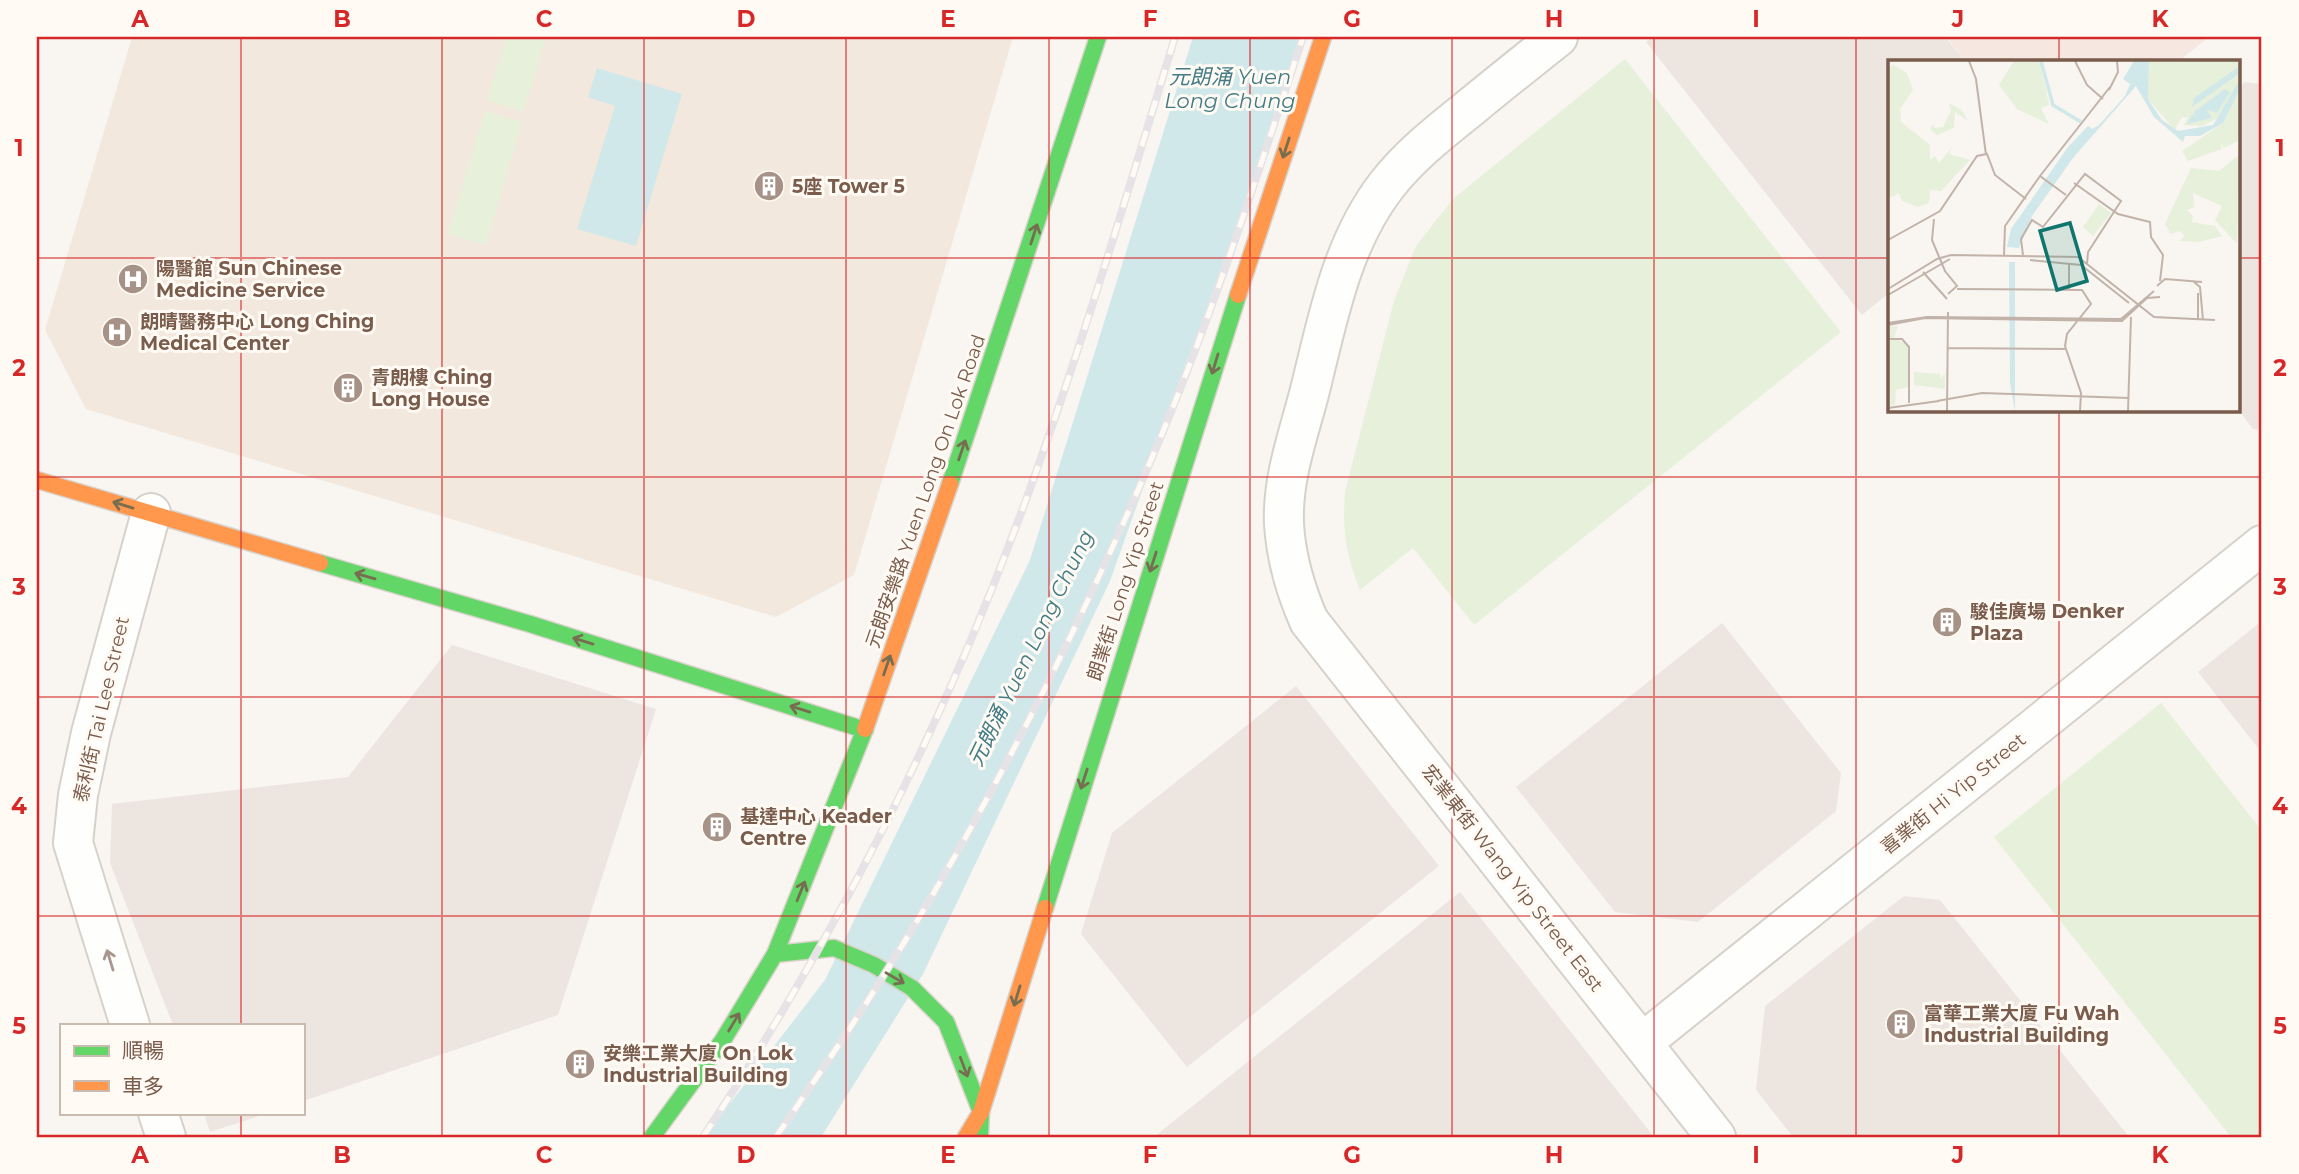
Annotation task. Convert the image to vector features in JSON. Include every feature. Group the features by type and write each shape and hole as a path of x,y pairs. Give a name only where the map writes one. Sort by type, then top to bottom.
{"main road":[{"name":"元朗安樂路 Yuen Long On Lok Road","path":"652,1137 723,1040 775,954 865,730 968,432 1098,37"},
{"name":"朗業街 Long Yip Street","path":"966,1137 981,1112 1228,324 1323,37"},
{"path":"37,480 530,624 865,730"},
{"path":"775,954 834,948 874,965 912,988 947,1022 981,1112 980,1137"}],"street":[{"name":"宏業東街 Wang Yip Street East","path":"1558,37 1409,158 1385,186 1349,250 1337,285 1286,487 1284,522 1287,556 1295,589 1309,621 1716,1137"},
{"name":"泰利街 Tai Lee Street","path":"130,1024 73,844 78,795 91,733 151,513"},
{"name":"喜業街 Hi Yip Street","path":"1643,1042 2262,545"},
{"path":"158,1114 166,1137"}],"shaded area":[{"path":"132,37 1013,37 854,575 776,617 86,409 45,330"},
{"path":"1653,37 1945,37 1964,60 1888,60 1888,294 1862,315 1646,42"},
{"path":"1946,37 2209,37 2180,60 1964,60"},
{"path":"2245,82 2262,84 2262,430 2253,429 2240,411 2240,86"},
{"path":"2262,621 2262,753 2198,672"},
{"path":"1722,623 1841,773 1836,811 1698,922 1615,912 1516,787"},
{"path":"452,645 656,709 558,1015 304,1101 304,1024 173,1024 110,863 112,804 348,777"},
{"path":"1296,686 1439,866 1187,1067 1081,934 1112,833"},
{"path":"1460,892 1654,1137 1154,1137"},
{"name":"富華工業大廈 Fu Wah Industrial Building","path":"1904,896 1940,900 2129,1137 1793,1137 1756,1090 1765,1006"},
{"path":"204,1114 265,1114 210,1132"}],"green space":[{"path":"506,37 546,39 523,112 487,100"},
{"path":"1625,59 1841,332 1474,625 1413,548 1360,590 1346,542 1345,492 1394,301 1416,246 1453,199"},
{"path":"485,111 522,122 486,245 448,234"},
{"path":"2161,703 2262,831 2262,1137 2231,1137 1994,837"}],"water":[{"name":"元朗涌 Yuen Long Chung","path":"1193,37 1303,37 1110,581 923,974 821,1137 704,1137 825,980 1030,560"},
{"path":"597,68 682,94 636,246 577,229 615,106 588,97"}],"railway":[{"path":"703,1137 752,1061 842,906 924,746 960,664 1027,497 1067,383 1175,37"},
{"path":"776,1137 852,1025 936,889 1014,749 1085,606 1151,460 1193,356 1232,250 1303,37"}],"traffic: fast":[{"path":"950,484 1098,37"},
{"path":"1045,908 1238,295"},
{"path":"320,563 530,624 865,730"},
{"path":"652,1137 723,1040 775,954 865,729"},
{"path":"775,954 834,948 874,965 912,988 946,1022 981,1112 980,1135"}],"traffic: slow":[{"path":"1238,295 1323,37"},
{"path":"37,480 320,563"},
{"path":"865,729 950,484"},
{"path":"966,1137 981,1112 1045,908"}],"place":[{"name":"5座 Tower 5","path":"769,186"},
{"name":"陽醫館 Sun Chinese Medicine Service","path":"133,279"},
{"name":"朗晴醫務中心 Long Ching Medical Center","path":"117,332"},
{"name":"青朗樓 Ching Long House","path":"348,388"},
{"name":"駿佳廣場 Denker Plaza","path":"1947,622"},
{"name":"基達中心 Keader Centre","path":"717,827"},
{"name":"富華工業大廈 Fu Wah Industrial Building","path":"1901,1024"},
{"name":"安樂工業大廈 On Lok Industrial Building","path":"580,1064"}]}
